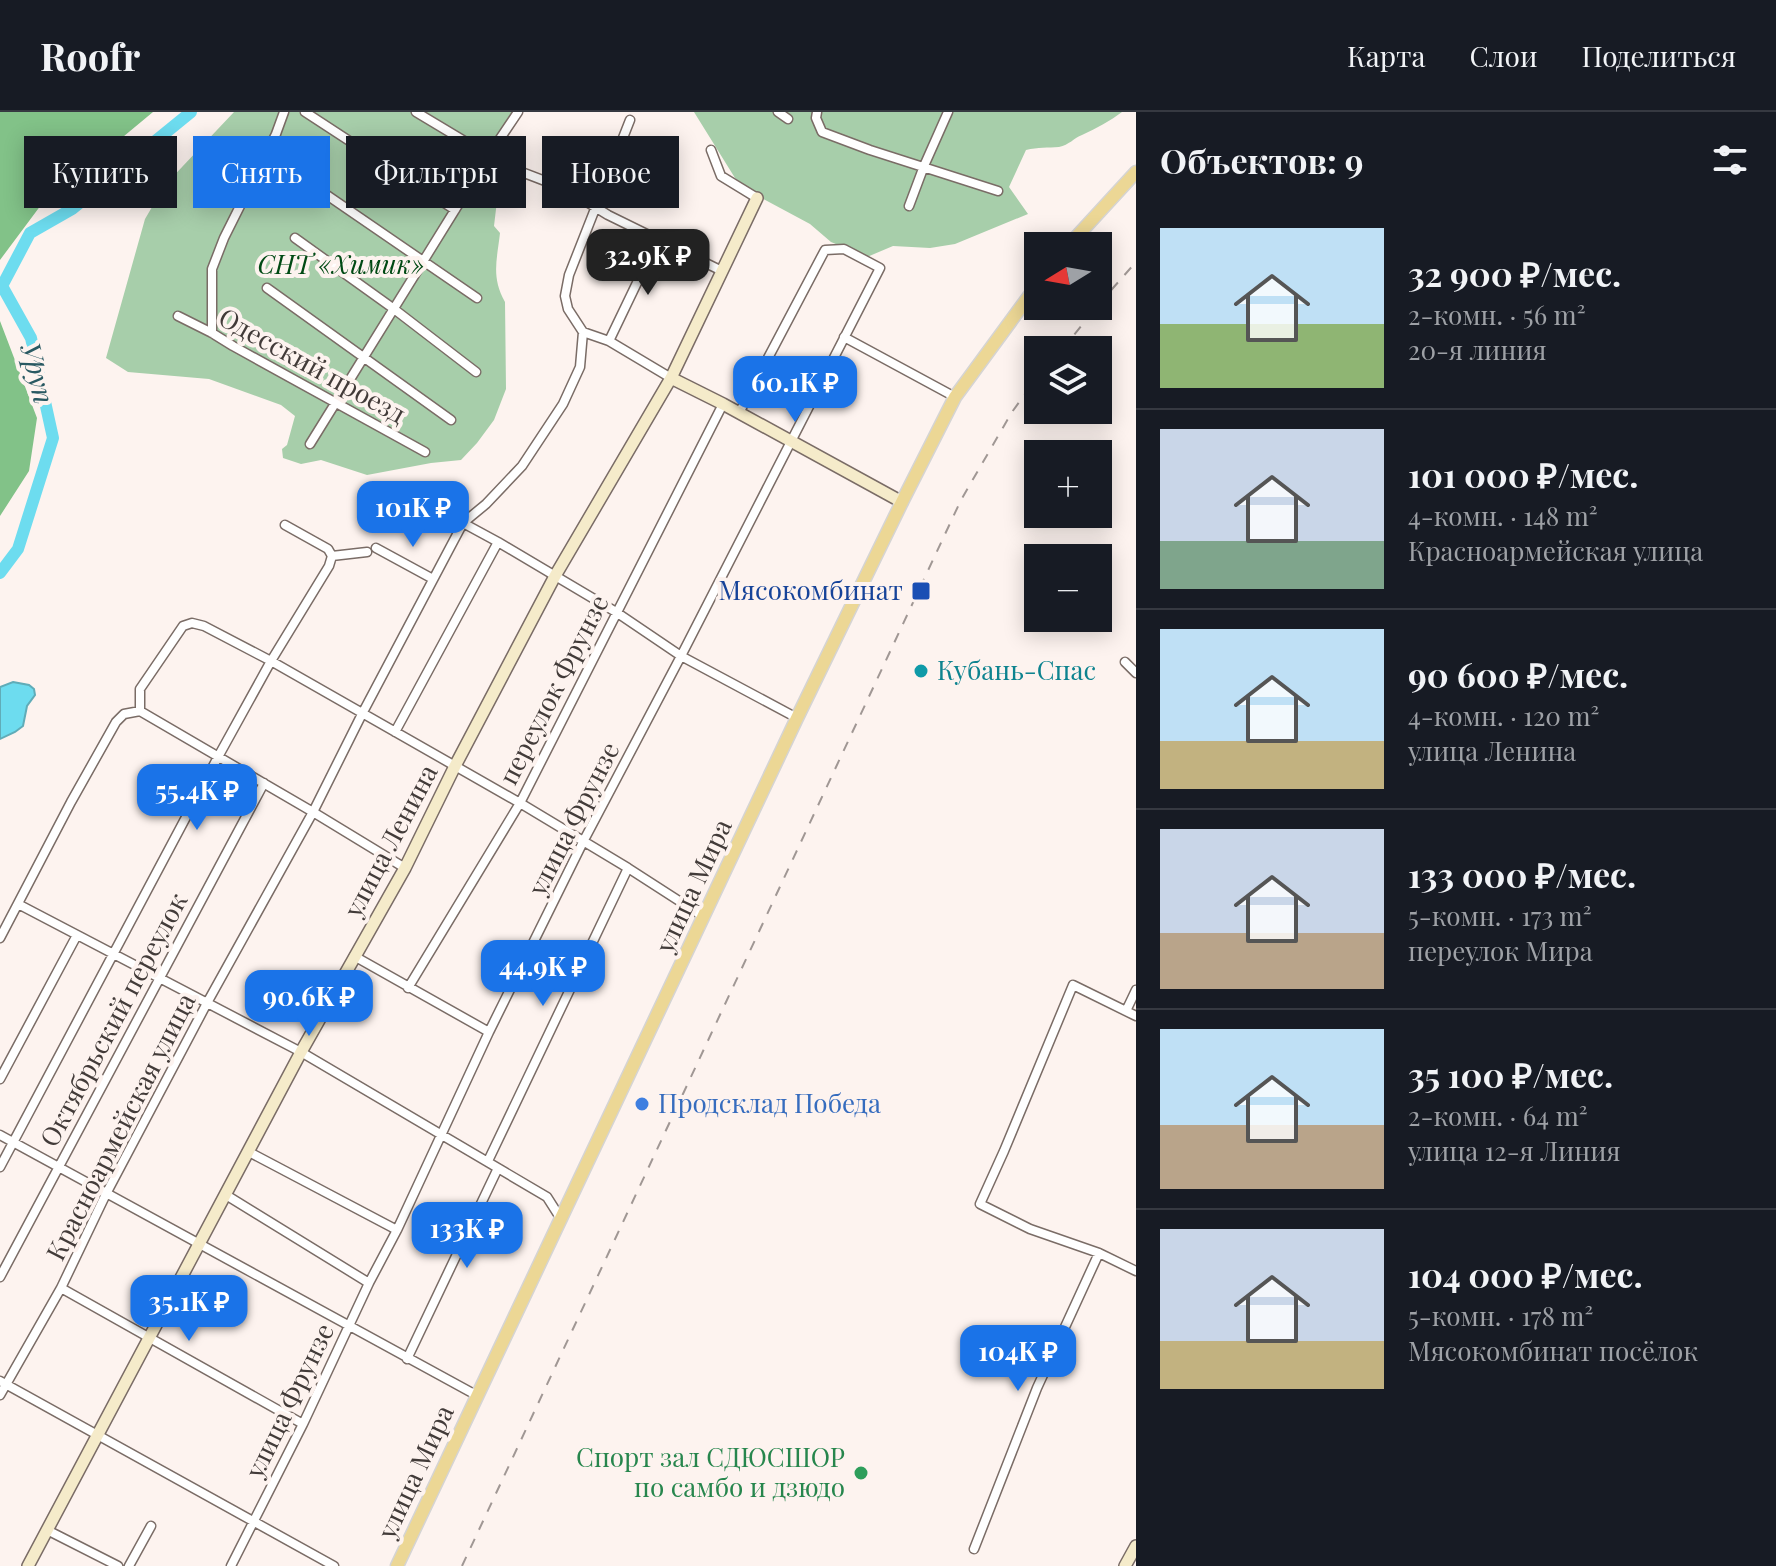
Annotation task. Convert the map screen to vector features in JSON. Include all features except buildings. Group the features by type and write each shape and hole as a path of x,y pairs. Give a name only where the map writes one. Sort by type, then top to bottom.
{"main road":[{"path":"1081,232 1136,172"},
{"name":"улица Ленина","path":"28,1566 301,1052 405,868 555,576 671,378 757,198"},
{"name":"улица Мира","path":"397,1566 902,502 955,397 1024,303"},
{"path":"671,378 902,502"},
{"path":"1125,1566 1136,1546"}],"street":[{"path":"212,333 212,269 284,112"},
{"path":"305,112 455,210 310,444"},
{"path":"416,112 457,136"},
{"path":"502,136 518,112"},
{"path":"778,112 788,119"},
{"path":"817,112 816,118 822,132 998,191"},
{"path":"909,206 948,112"},
{"path":"624,136 630,120"},
{"name":"улица Ленина","path":"711,150 721,176 757,198"},
{"path":"330,197 477,298"},
{"path":"596,208 576,256 565,296 568,309 583,332 609,341 671,378"},
{"path":"598,208 722,271"},
{"path":"295,238 476,372"},
{"path":"609,341 658,239"},
{"name":"улица Фрунзе","path":"231,1566 303,1424 583,842 880,268 844,249 825,250 739,413"},
{"path":"267,288 451,420"},
{"name":"Одесский проезд","path":"178,316 425,452"},
{"name":"Красноармейская улица","path":"0,1395 3,1382 61,1288 106,1194 313,812 463,523 522,466 563,404 580,367 583,332"},
{"path":"844,337 955,397"},
{"name":"переулок Фрунзе","path":"408,988 520,803 723,404"},
{"path":"463,523 616,612 681,656 797,718"},
{"path":"0,1167 218,757 271,661 329,566 332,556 328,549 285,525"},
{"path":"395,732 498,542"},
{"path":"332,556 372,550 433,579"},
{"path":"140,711 140,689 183,626 192,623 204,626 520,803 704,917"},
{"path":"1125,662 1136,673"},
{"path":"0,938 116,722 124,714 140,711 405,868"},
{"name":"Октябрьский переулок","path":"0,1277 264,783"},
{"path":"488,1161 628,868"},
{"path":"18,904 301,1052 547,1197 562,1220"},
{"path":"0,1079 77,935"},
{"path":"354,956 489,1032"},
{"path":"1136,1016 1073,985 980,1204 1030,1229 1099,1253 1136,1271"},
{"path":"1126,1011 1136,990"},
{"path":"0,1135 476,1395"},
{"path":"249,1152 397,1230"},
{"path":"407,1359 498,1168"},
{"path":"226,1195 369,1283"},
{"path":"974,1549 1037,1388 1099,1253"},
{"path":"61,1288 303,1424"},
{"path":"3,1382 334,1566"},
{"path":"129,1566 151,1526"},
{"path":"47,1530 118,1566"}],"green space":[{"path":"0,112 153,112 124,136 24,136 24,208 39,208 0,260"},
{"name":"СНТ «Химик»","path":"234,112 522,112 507,136 346,136 346,208 496,208 494,226 500,233 496,268 505,302 506,389 494,420 461,460 367,475 321,460 301,464 283,458 282,449 287,445 295,416 281,405 209,379 128,372 106,358 145,219 151,208 177,208 177,172 193,155 193,208 330,208 330,136 211,136"},
{"path":"694,112 1122,112 1063,146 1026,150 1009,187 1028,214 955,244 930,248 893,246 867,257 831,242 810,224 758,196 735,178"},
{"path":"0,321 37,418 29,471 0,516"}],"water":[{"path":"13,682 29,685 35,695 27,706 23,726 0,739 0,687"}],"waterway":[{"name":"Уруп","path":"0,573 18,549 53,438 31,338 2,286 30,233 72,209 191,112"}],"railway":[{"path":"1112,289 1136,262"},
{"path":"1073,336 1086,320"},
{"path":"462,1566 961,500 1024,395"}],"place":[{"name":"Мясокомбинат","path":"921,591"},
{"name":"Кубань-Спас","path":"921,671"},
{"name":"Продсклад Победа","path":"642,1104"},
{"name":"Спорт зал СДЮСШОР по самбо и дзюдо","path":"861,1473"}]}
